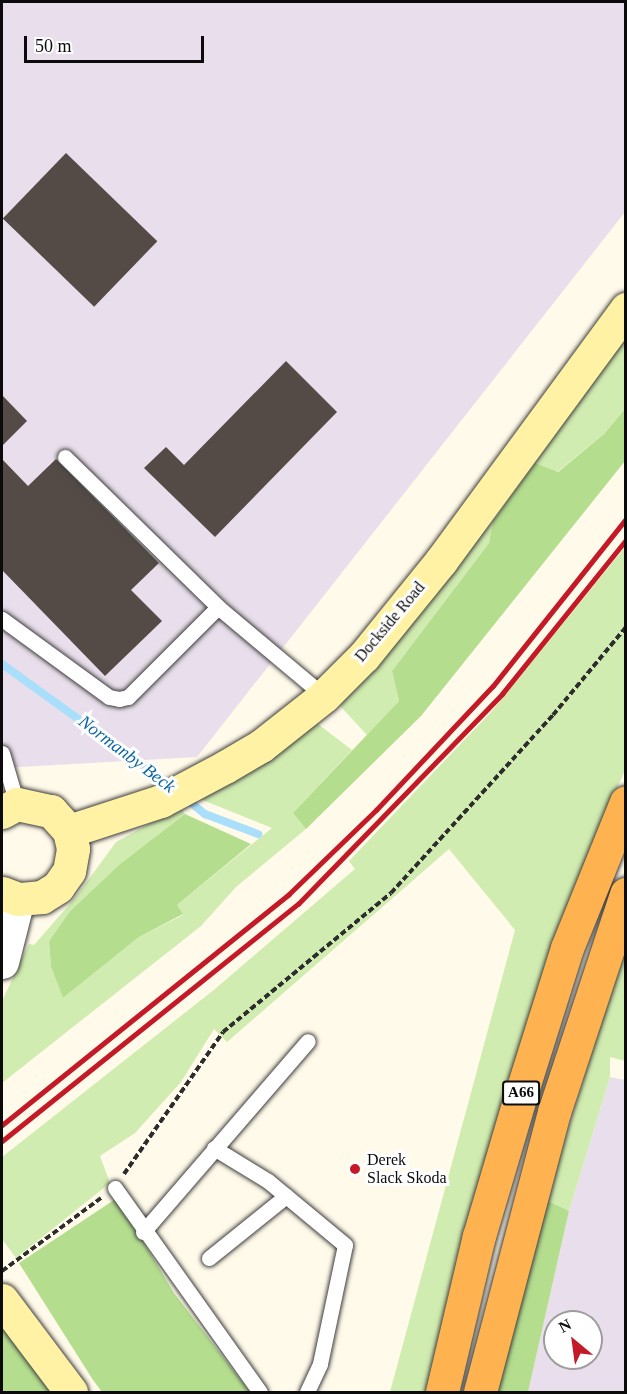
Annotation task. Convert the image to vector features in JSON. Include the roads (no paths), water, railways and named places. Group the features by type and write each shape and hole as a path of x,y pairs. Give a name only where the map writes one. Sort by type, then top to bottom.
{"highway":[{"name":"A66","path":"442,1392 479,1236 521,1094 567,948 626,802"},
{"name":"A66","path":"480,1392 554,1112 626,894"}],"main road":[{"name":"Dockside Road","path":"69,831 161,801 261,746 324,696 364,656 441,561 626,309"},
{"path":"9,808 51,811 69,831 73,849 69,871 58,887 42,897 10,896"},
{"path":"2,1299 71,1392"}],"street":[{"path":"2,962 10,896"}],"lane":[{"path":"65,457 218,606 324,696"},
{"path":"2,619 109,697 119,699 128,697 218,606"},
{"path":"2,753 9,808"},
{"path":"143,1232 308,1041"},
{"path":"214,1148 286,1196 345,1245 320,1364 307,1392"},
{"path":"115,1188 143,1232 260,1392"},
{"path":"210,1258 286,1196"}],"waterway":[{"name":"Normanby Beck","path":"2,664 171,786"},
{"name":"Normanby Beck","path":"185,798 205,814 258,834"}],"railway":[{"path":"2,1125 289,894 376,810 493,686 626,519"},
{"path":"2,1141 298,904 502,694 626,540"}],"place":[{"name":"Derek Slack Skoda","path":"355,1169"}]}
